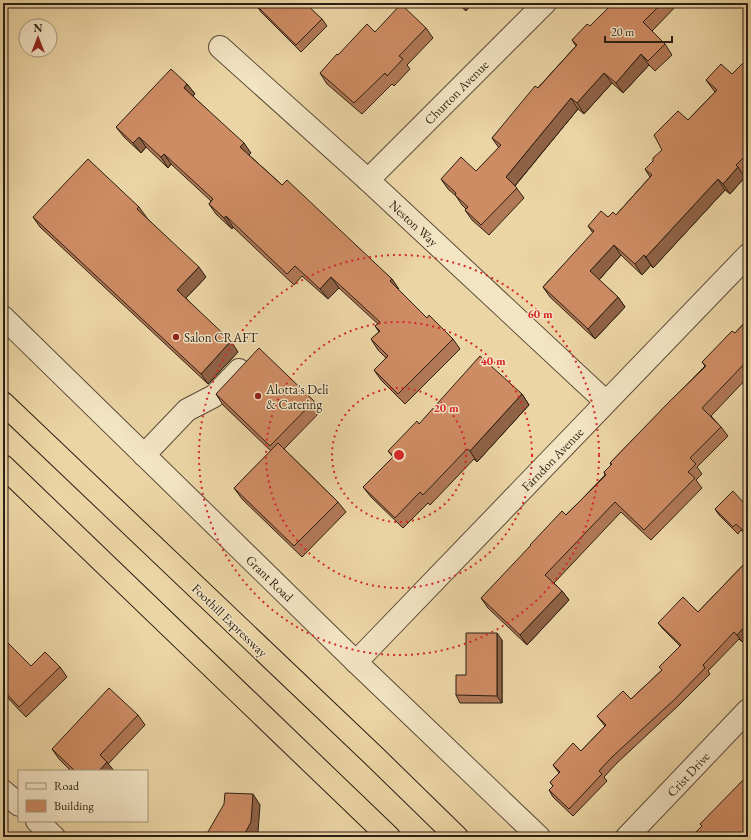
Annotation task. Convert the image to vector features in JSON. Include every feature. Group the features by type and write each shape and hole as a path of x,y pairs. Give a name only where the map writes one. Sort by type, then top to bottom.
{"highway":[{"name":"Foothill Expressway","path":"3,403 457,837"},
{"path":"3,466 389,837"}],"street":[{"name":"Churton Avenue","path":"368,180 545,3"},
{"name":"Neston Way","path":"220,47 368,180 606,402"},
{"name":"Farndon Avenue","path":"356,662 748,255"},
{"name":"Grant Road","path":"3,317 356,662 539,837"},
{"path":"144,455 187,410 214,396 252,356"},
{"name":"Crist Drive","path":"627,837 748,710"},
{"path":"3,791 18,804"},
{"path":"38,822 54,837"}],"building":[{"path":"258,3 305,3 322,19 296,45 256,5"},
{"path":"613,3 662,3 643,22 665,44 648,61 641,54 616,83 604,73 577,103 571,98 506,177 517,188 481,225 465,210 468,207 441,179 461,157 476,171 501,145 492,138 535,86 538,88 577,45 572,40 587,24 590,26"},
{"path":"401,4 426,28 399,56 403,59 387,76 385,73 354,103 320,73 367,24 375,32"},
{"path":"745,61 748,64 748,153 736,165 738,167 723,184 718,179 646,257 644,255 635,264 614,245 590,271 618,297 588,329 543,287 594,231 588,226 601,211 608,217 613,212 616,215 652,175 645,169 653,161 653,158 662,150 654,135 678,111 688,120 717,90 706,80 721,64 732,74"},
{"path":"171,69 187,84 184,88 244,143 240,147 282,185 287,180 392,279 390,281 427,318 429,315 453,339 398,394 374,370 388,356 371,339 380,331 375,326 380,322 331,277 320,289 295,266 287,274 226,216 224,218 209,204 213,199 164,154 161,157 139,137 133,143 116,127"},
{"path":"88,159 139,207 137,209 199,267 177,290 231,341 201,374 33,217"},
{"path":"748,319 748,360 702,408 721,427 690,458 696,464 688,472 695,478 644,530 615,502 545,575 562,591 520,635 481,598 562,511 566,515 606,475 604,472 612,464 610,463 706,366 702,362 732,331 735,333"},
{"path":"259,348 314,401 270,446 216,394"},
{"path":"480,356 522,394 470,451 467,449 423,495 420,492 395,518 363,487 394,456 388,451 417,421 419,424"},
{"path":"278,443 338,502 294,546 234,488"},
{"path":"733,491 744,503 748,499 748,535 736,524 733,527 715,509"},
{"path":"748,560 748,623 737,635 734,632 703,665 705,668 675,699 612,757 599,771 602,774 569,809 549,790 553,786 550,782 560,772 553,765 573,743 581,751 606,725 597,716 623,691 631,699 662,670 659,667 681,645 658,623 683,597 698,612"},
{"path":"466,633 497,633 497,696 456,695 456,675 466,675"},
{"path":"7,642 31,666 45,652 60,667 19,707 3,690 3,645"},
{"path":"109,688 138,715 100,755 107,762 100,770 74,770 52,749"},
{"path":"748,775 748,837 691,837 702,826 700,824"},
{"path":"225,793 253,794 251,822 243,837 205,837 224,804"}],"place":[{"name":"Salon CRAFT","path":"176,337"},
{"name":"Alotta's Deli & Catering","path":"258,396"}]}
